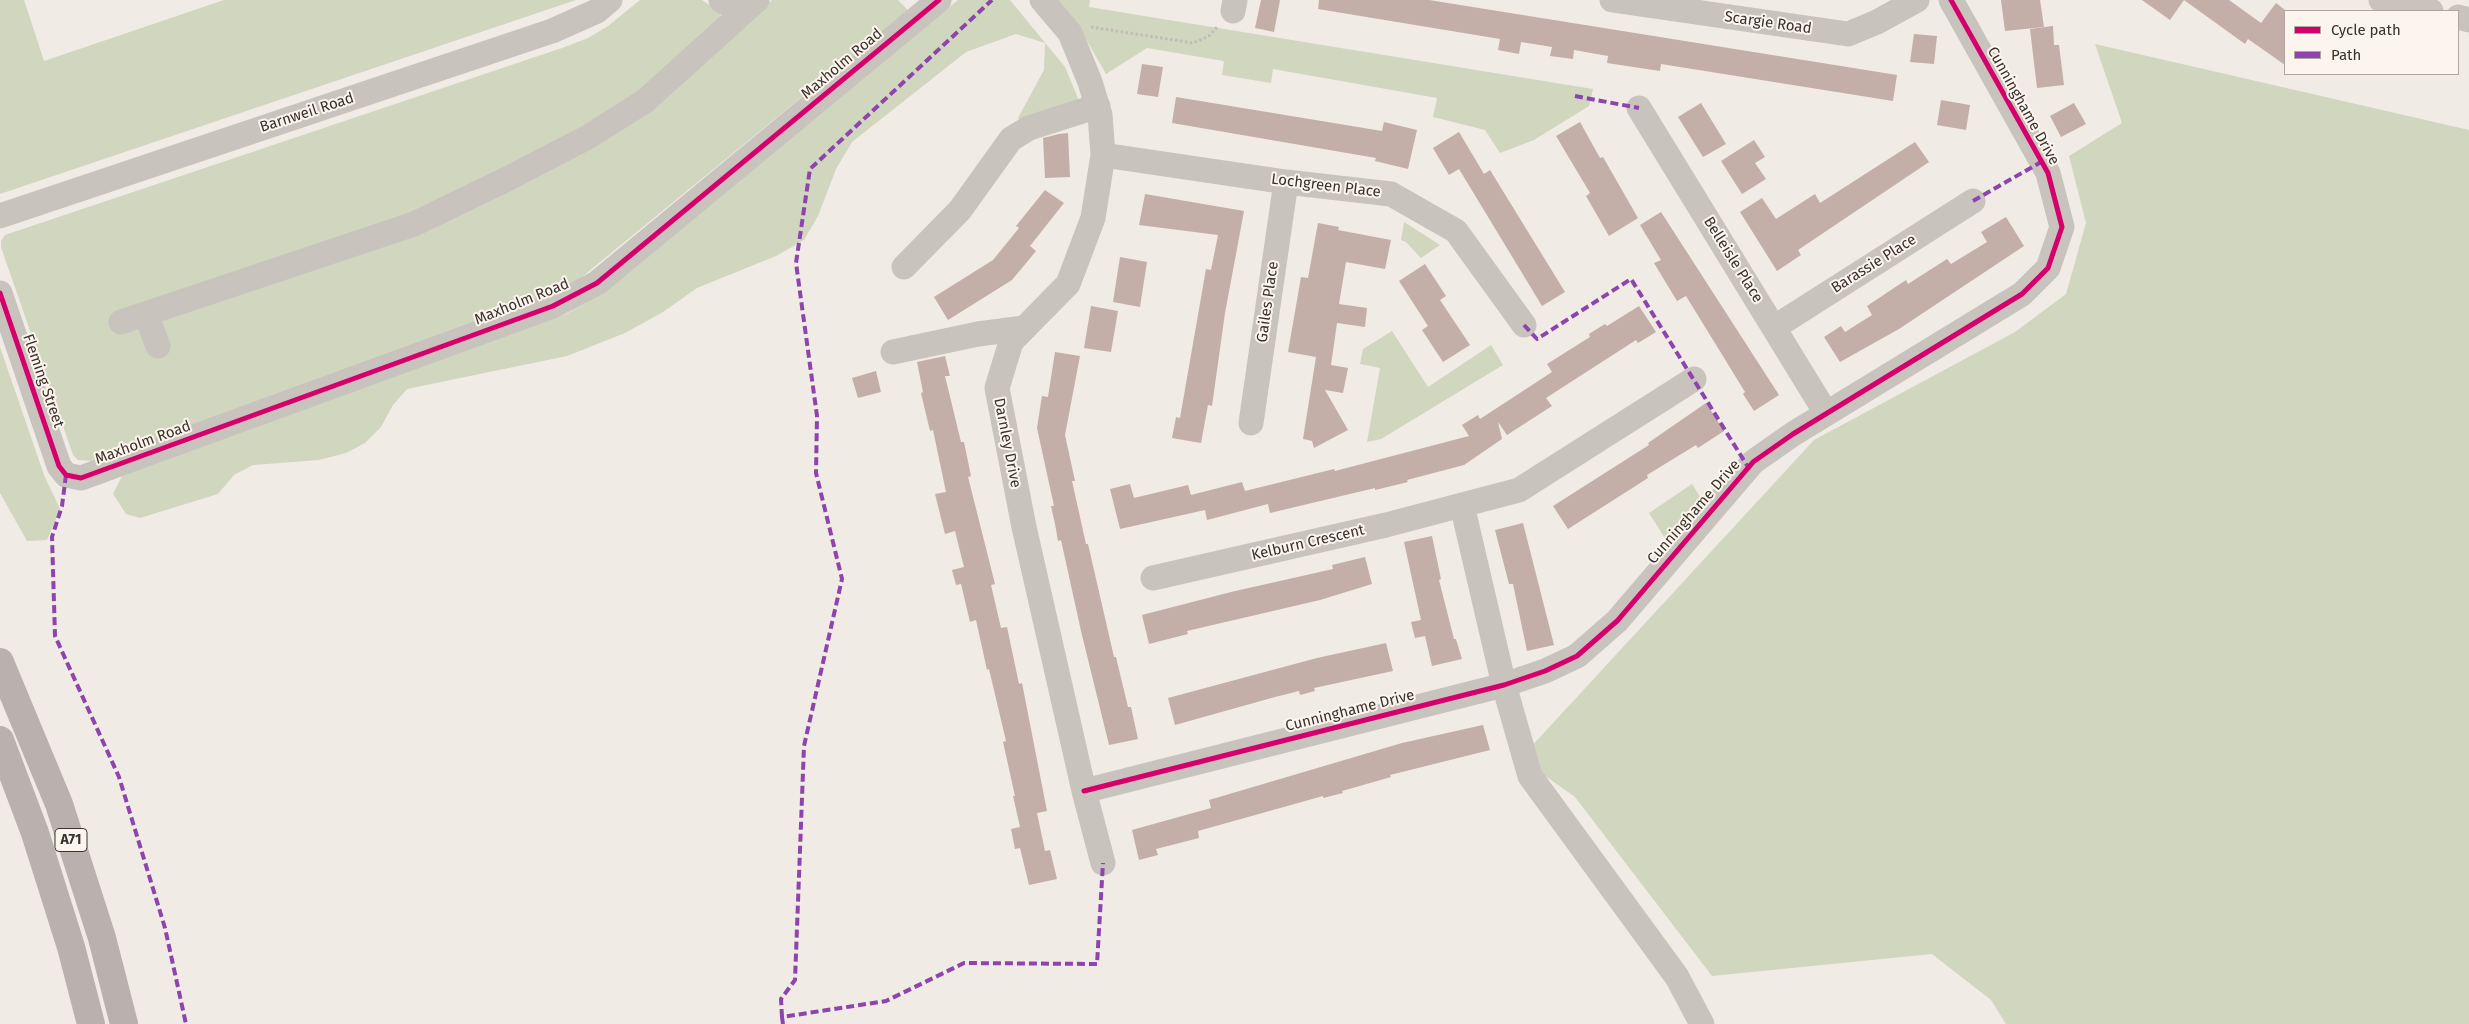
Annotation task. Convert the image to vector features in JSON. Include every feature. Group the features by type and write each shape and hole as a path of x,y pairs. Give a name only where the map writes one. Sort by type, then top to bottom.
{"main road":[{"name":"A71","path":"0,662 59,804 102,938 124,1024"},
{"name":"A71","path":"0,740 44,862 71,947 91,1024"}],"street":[{"name":"Barnweil Road","path":"0,216 552,31 597,10 610,0"},
{"path":"721,0 750,7"},
{"name":"Maxholm Road","path":"66,475 81,478 159,451 553,306 597,283 939,0"},
{"name":"Darnley Drive","path":"1042,0 1070,33 1098,106 1103,155 1093,218 1068,284 1010,342 996,388 1024,527 1084,791 1103,864"},
{"name":"Scargie Road","path":"1612,0 1651,3 1848,34 1877,22 1917,0"},
{"name":"Cunninghame Drive","path":"1084,791 1504,685 1545,671 1577,656 1617,621 1753,462 1826,413 2022,294 2048,268 2062,227 2048,174 1950,0"},
{"path":"2381,0 2426,10"},
{"path":"121,322 414,224 507,179 588,137 645,101 750,7"},
{"path":"904,267 960,210 1011,139 1029,128 1098,106"},
{"name":"Belleisle Place","path":"1639,108 1826,413"},
{"name":"Lochgreen Place","path":"1103,155 1286,182 1391,194 1456,231 1524,325"},
{"name":"Gailes Place","path":"1251,423 1286,182"},
{"name":"Barassie Place","path":"1774,327 1973,201"},
{"name":"Fleming Street","path":"0,293 59,466 66,475"},
{"path":"146,314 158,346"},
{"path":"893,352 978,334 1024,328"},
{"name":"Kelburn Crescent","path":"1153,578 1386,525 1519,490 1694,380"},
{"path":"1462,505 1504,685 1530,776 1677,977 1702,1024"}],"path":[{"path":"1070,33 1082,26 1193,43 1209,36 1234,5"}],"green space":[{"path":"0,0 24,0 44,61 224,0 576,0 0,194"},
{"path":"640,0 702,0 720,12 721,18 719,24 673,68 638,95 595,124 445,201 411,215 113,316 118,332 134,328 140,329 151,353 167,346 161,325 164,317 418,232 506,191 651,109 772,0 898,0 908,10 572,285 547,296 92,461 78,460 73,455 1,247 1,241 5,235 565,47 588,38 608,26"},
{"path":"958,0 1010,0 1065,67 1082,108 1023,126 1018,118 1044,70 1045,43 1016,34 966,52 852,142 836,169 818,216 804,240 776,256 697,288 663,312 625,333 567,356 407,389 393,405 381,427 365,443 346,453 319,460 253,465 234,475 218,494 140,518 126,514 113,494 122,476 566,314 587,302 605,290"},
{"path":"1055,0 1090,0 1089,7 1593,89 1589,106 1534,140 1500,153 1485,130 1433,117 1437,98 1273,69 1271,83 1222,75 1224,61 1147,48 1106,74 1083,34"},
{"path":"2095,44 2469,130 2469,1024 2006,1024 1991,1000 1932,954 1712,976 1575,797 1537,770 1529,749 1814,440 2015,332 2066,294 2086,223 2069,156 2122,123"},
{"path":"1404,222 1440,245 1421,258 1406,242 1401,240"},
{"path":"1392,331 1428,387 1491,345 1503,365 1381,439 1367,442 1380,368 1360,364 1363,349"},
{"path":"0,347 44,475 60,509 47,540 27,541 0,493"},
{"path":"1692,484 1701,498 1666,540 1649,513"}],"building":[{"path":"1261,0 1280,0 1274,32 1255,28"},
{"path":"1319,0 1429,0 1897,75 1893,101 1661,64 1660,71 1607,63 1608,56 1574,50 1573,59 1550,56 1552,47 1521,42 1519,54 1498,50 1500,39 1318,9"},
{"path":"2001,0 2040,0 2044,27 2005,31"},
{"path":"2142,0 2184,0 2170,20"},
{"path":"2184,0 2229,0 2261,23 2276,3 2285,10 2284,64 2248,39 2245,44"},
{"path":"2053,26 2054,45 2059,45 2064,85 2037,88 2030,29"},
{"path":"1914,34 1937,36 1934,64 1910,62"},
{"path":"1142,64 1163,67 1158,97 1137,94"},
{"path":"1176,97 1382,131 1384,122 1417,130 1408,169 1375,161 1376,158 1172,123"},
{"path":"1941,100 1970,105 1966,130 1937,125"},
{"path":"1701,103 1726,144 1703,157 1678,117"},
{"path":"2074,103 2086,124 2061,137 2050,116"},
{"path":"1580,122 1600,158 1603,157 1638,218 1609,236 1586,196 1590,193 1556,136"},
{"path":"1459,132 1484,174 1490,170 1565,292 1542,306 1459,169 1449,175 1433,148"},
{"path":"1068,133 1070,177 1045,178 1043,138"},
{"path":"1754,140 1765,157 1755,163 1766,179 1742,194 1721,161"},
{"path":"1915,142 1929,162 1798,250 1801,255 1777,271 1740,212 1762,198 1776,219 1815,194 1820,203"},
{"path":"1045,190 1064,203 1030,246 1036,251 1012,280 948,320 934,297 993,260 1019,228 1016,226"},
{"path":"1145,194 1244,211 1225,313 1212,406 1208,405 1201,443 1172,438 1176,417 1180,418 1206,269 1211,270 1218,235 1139,225"},
{"path":"1661,212 1779,395 1754,411 1743,394 1745,392 1686,296 1677,301 1654,263 1661,260 1640,225"},
{"path":"2006,217 2024,246 1899,329 1840,362 1824,337 1841,326 1845,332 1872,315 1867,306 1906,280 1908,284 1947,259 1951,264 1987,242 1981,232"},
{"path":"1318,223 1339,227 1338,230 1391,240 1385,269 1346,262 1339,304 1367,308 1365,327 1337,323 1331,365 1348,368 1343,393 1325,390 1348,430 1314,448 1312,441 1303,439 1316,357 1288,352 1301,277 1308,278"},
{"path":"1120,257 1147,262 1140,307 1113,302"},
{"path":"1425,264 1446,296 1440,300 1470,345 1443,362 1422,330 1428,326 1399,281"},
{"path":"1091,306 1118,311 1111,352 1084,348"},
{"path":"1639,306 1656,332 1638,343 1636,340 1546,398 1552,406 1507,435 1498,422 1502,439 1464,465 1407,480 1408,482 1270,513 1268,504 1207,520 1205,510 1120,529 1110,489 1130,484 1134,498 1188,485 1191,495 1242,482 1245,491 1334,469 1335,471 1469,436 1462,425 1478,415 1480,419 1552,372 1547,364 1590,337 1589,334 1605,324 1607,326"},
{"path":"1055,352 1080,356 1065,435 1075,481 1072,481 1086,544 1088,544 1114,657 1116,657 1128,707 1131,707 1138,739 1109,745 1061,540 1058,541 1051,506 1054,506 1037,428 1042,396 1048,397"},
{"path":"945,356 950,376 945,376 961,442 964,442 971,476 968,477 995,584 991,585 1001,628 1007,627 1019,684 1022,683 1047,811 1037,813 1045,851 1050,850 1057,879 1029,885 1020,848 1015,849 1011,829 1020,827 1003,742 1006,741 989,669 987,670 976,620 970,622 961,584 956,585 952,570 964,567 955,531 945,534 935,494 946,492 933,430 930,431 921,393 923,392 917,362"},
{"path":"876,371 881,392 858,398 852,378"},
{"path":"1706,403 1724,431 1698,448 1696,445 1647,475 1648,478 1568,529 1553,506 1649,445 1648,443"},
{"path":"1523,523 1554,645 1527,651 1513,584 1509,584 1495,530"},
{"path":"1432,536 1441,579 1439,580 1454,639 1456,639 1462,659 1432,666 1425,636 1415,638 1411,622 1421,620 1404,542"},
{"path":"1365,557 1372,584 1320,600 1187,631 1188,634 1149,644 1142,615 1231,592 1333,569 1332,565"},
{"path":"1386,643 1393,671 1314,688 1315,691 1300,695 1299,691 1175,725 1168,698 1317,658"},
{"path":"1483,725 1490,750 1390,775 1391,777 1342,791 1343,793 1323,798 1323,796 1198,831 1199,838 1156,849 1158,855 1139,860 1132,830 1211,808 1209,800 1402,743"}],"marked path":[{"path":"782,1017 781,999 795,980 804,746 842,579 816,473 817,416 796,263 810,169 992,0"},
{"path":"1575,96 1639,108"},
{"path":"1973,201 2041,162"},
{"path":"1524,325 1537,339 1631,279 1748,467"},
{"path":"66,475 62,506 52,537 55,636 119,777 165,928 186,1024"},
{"path":"783,1024 782,1017 886,1001 964,963 1097,964 1103,863"}],"cycle path":[{"path":"0,293 59,466 66,475 81,478 553,306 597,283 939,0"},
{"path":"1084,791 1504,685 1545,671 1577,656 1617,621 1753,462 1793,434 2022,294 2048,268 2062,227 2048,173 1951,0"}]}
